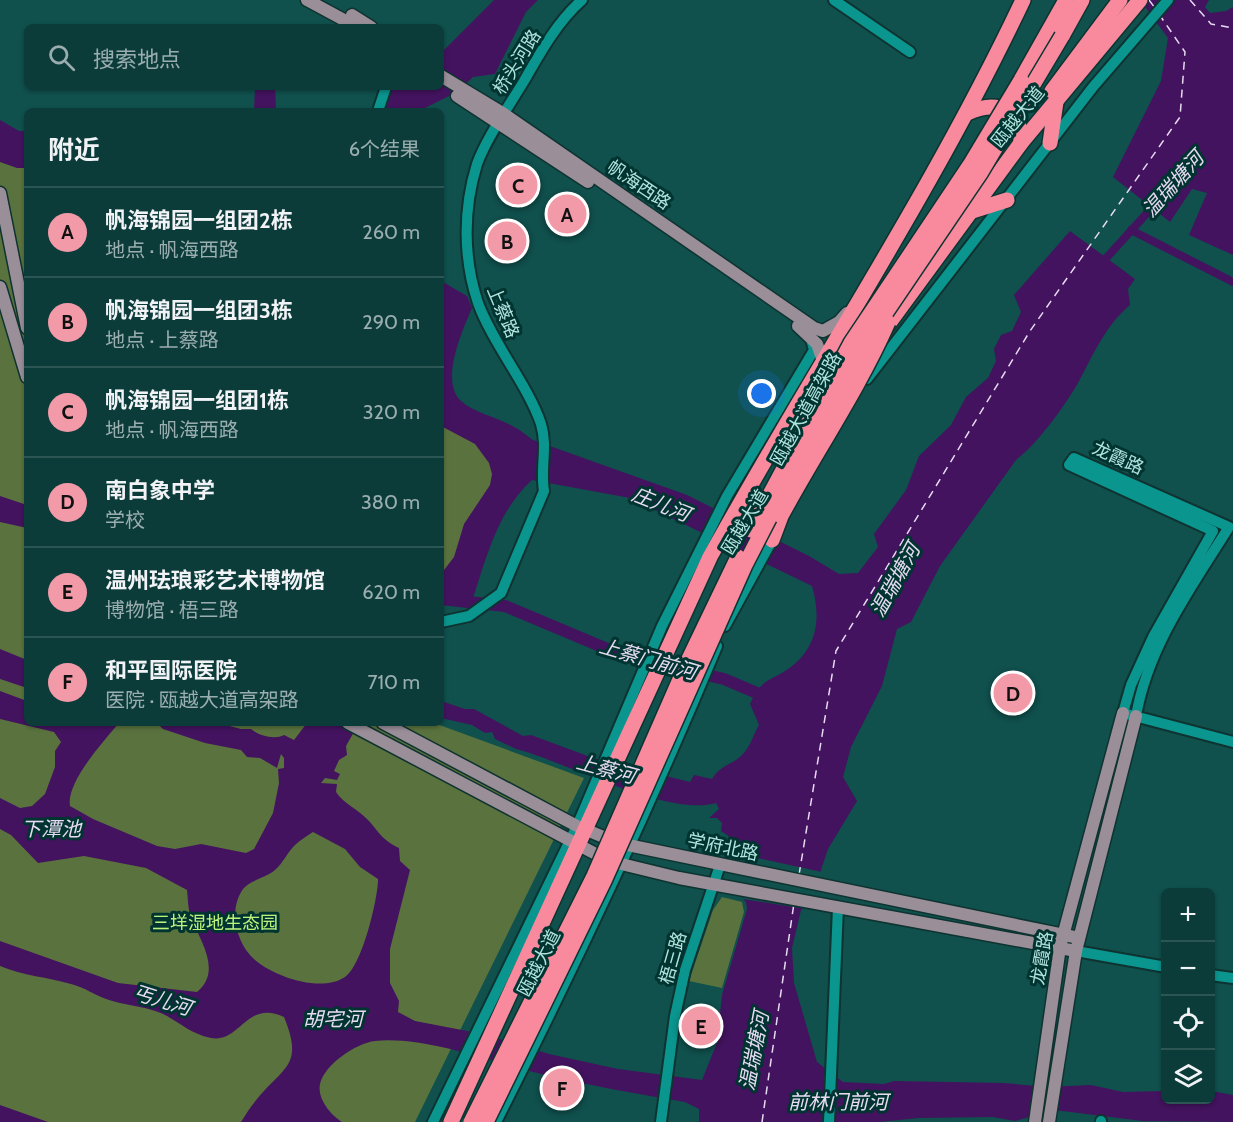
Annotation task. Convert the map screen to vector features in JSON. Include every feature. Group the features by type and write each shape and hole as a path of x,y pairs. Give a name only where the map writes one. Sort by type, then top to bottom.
{"highway":[{"name":"瓯越大道","path":"451,1122 470,1064 550,906 573,843 602,791 656,676 724,516 878,271 967,113 1023,0"},
{"path":"1021,80 1025,56 1056,0"},
{"name":"瓯越大道高架路","path":"471,1122 594,876 688,661 792,450 851,343 970,165 1066,0"},
{"name":"瓯越大道高架路","path":"484,1122 604,881 745,565 801,456 850,369 981,172 1082,0"},
{"path":"1021,143 1038,110 1119,1"},
{"name":"瓯越大道","path":"484,1122 531,1039 615,862 635,804 681,693 728,590 751,563 806,459 860,367 969,212 1021,143 1137,3"},
{"path":"1050,143 1057,100"},
{"path":"967,113 981,107 998,107 1009,111 1021,128 1021,143"},
{"path":"969,212 1007,200"},
{"path":"766,536 781,516 815,453 857,386 906,283"},
{"path":"444,1122 470,1064"}],"main road":[{"path":"307,0 351,24"},
{"path":"325,0 366,24"},
{"name":"帆海西路","path":"444,79 462,95"},
{"name":"帆海西路","path":"444,86 502,119 812,331"},
{"path":"0,193 24,314"},
{"path":"824,360 812,331 823,332 840,322 878,271"},
{"path":"0,287 24,367"},
{"name":"龙霞路","path":"1049,1120 1076,951 1129,714"},
{"name":"龙霞路","path":"1035,1121 1061,941 1129,714"},
{"path":"354,726 573,843 615,862 727,887 838,907 1061,941 1076,951"},
{"name":"学府北路","path":"388,726 581,827 623,844 819,885 1061,941 1079,938"}],"street":[{"name":"桥头河路","path":"502,119 544,48 582,0"},
{"path":"834,0 910,52"},
{"path":"766,536 801,493 875,366 1007,200 1093,87 1168,0"},
{"path":"379,108 385,90"},
{"name":"上蔡路","path":"444,621 469,616 501,593 544,491 542,478 546,448 540,422 479,304 468,261 467,207 478,163 502,119"},
{"path":"724,516 814,350 812,331"},
{"path":"801,493 806,459"},
{"name":"龙霞路","path":"1074,459 1229,527 1167,627 1140,694 1129,714 1131,685 1153,637 1213,531 1069,465 1074,459"},
{"path":"581,827 662,626 711,542"},
{"path":"623,844 672,753 751,563"},
{"path":"1129,714 1233,742"},
{"path":"488,1026 573,843"},
{"name":"梧三路","path":"662,1122 675,1016 685,970 714,884 725,866"},
{"path":"829,1122 838,907"},
{"path":"1076,951 1161,966"},
{"path":"1215,976 1233,978"},
{"path":"433,1122 470,1064"},
{"path":"496,1122 512,1076"}],"green space":[{"name":"三垟湿地生态园","path":"0,141 24,142 24,726 442,726 584,778 415,1122 0,1122"},
{"path":"444,404 518,442 444,581"},
{"path":"722,897 742,902 744,912 722,988 689,981 713,910"}],"water":[{"path":"494,0 538,0 526,12 495,74 473,77 457,92 425,108 386,108 389,90 444,90 444,50"},
{"path":"1140,0 1209,0 1205,7 1210,13 1226,11 1233,7 1233,255 1189,235 1207,193 1192,189 1170,222 1113,177 1161,81 1168,38"},
{"path":"255,90 275,90 276,108 254,108"},
{"path":"0,120 19,131 24,131 24,168 0,162"},
{"path":"1070,231 1135,279 1128,289 1130,305 1113,322 1066,403 1042,434 1016,460 940,566 911,622 897,629 882,686 851,747 843,777 857,801 828,849 811,900 801,910 792,948 794,983 817,1062 843,1082 1003,1083 1047,1087 1091,1085 1123,1092 1161,1091 1161,1104 1215,1104 1215,1092 1233,1095 1233,1122 1143,1121 1054,1110 1015,1121 993,1117 919,1118 879,1122 699,1122 699,1109 685,1102 559,1078 436,1046 394,1040 375,1041 350,1050 334,1063 323,1077 320,1090 323,1101 329,1111 342,1122 241,1122 288,1064 292,1046 284,1017 261,1013 230,1034 221,1038 211,1038 195,1033 158,1012 109,1000 76,985 0,966 0,941 118,983 197,992 208,975 207,956 190,915 187,890 146,868 84,856 38,863 11,835 0,829 0,798 20,808 32,806 45,794 55,767 55,751 61,742 54,732 29,726 117,726 80,774 70,796 70,806 93,819 157,846 175,849 201,844 246,853 254,849 273,813 279,783 278,769 284,768 284,758 281,754 277,768 260,758 247,757 241,750 205,743 160,726 230,726 251,729 267,736 284,735 294,740 305,726 357,726 346,746 347,755 339,760 334,771 340,774 337,780 325,778 321,783 337,784 336,792 339,796 364,816 385,839 399,848 400,861 410,870 390,949 390,983 399,1001 398,1012 415,1021 483,1034 549,1054 618,1069 702,1080 717,1043 722,995 747,909 746,902 741,897 742,860 739,851 730,837 721,831 722,823 717,818 709,818 719,809 716,803 695,805 645,796 516,749 495,739 492,732 485,733 472,725 444,719 444,702 465,709 474,709 523,736 531,735 593,758 690,782 694,775 712,779 722,768 742,755 750,744 759,725 750,704 759,689 767,681 791,667 807,650 815,630 816,620 812,586 630,498 532,480 510,506 494,536 472,601 444,600 444,570 454,557 464,524 490,485 492,474 489,463 475,444 444,428 444,283 467,296 472,308 455,354 452,380 454,391 465,404 508,424 533,440 687,495 809,556 839,574 858,573 878,547 874,534 906,490 919,456 951,425 966,397 988,378 996,361 994,349 1001,335 1012,331 1021,312 1014,295","holes":["313,832 345,849 360,867 378,879 375,901 363,946 351,970 345,977 335,982 311,983 286,977 255,960 243,945 236,926 238,897 250,883 275,870 295,845"]},
{"path":"0,496 24,504 24,527 0,522"},
{"path":"0,649 24,659 24,687 0,679"},
{"path":"0,691 24,700 24,725 0,719"},
{"path":"0,1105 48,1122 0,1122"}],"pier":[{"path":"739,854 822,872 812,905 807,909 736,898 733,889"}],"waterway":[{"name":"温瑞塘河","path":"1100,265 1158,201"},
{"path":"1131,230 1233,282"},
{"name":"上蔡门前河","path":"444,599 505,606 624,656 724,679 771,699"}],"ferry route":[{"path":"1149,0 1155,8"},
{"path":"1190,0 1211,24 1233,28"},
{"path":"799,875 836,651 1030,331 1180,117 1185,52 1161,17"},
{"path":"762,1122 794,903"}],"place":[{"name":"帆海锦园一组团1栋","path":"518,185"},
{"name":"帆海锦园一组团2栋","path":"567,214"},
{"name":"帆海锦园一组团3栋","path":"507,241"},
{"name":"南白象中学","path":"1013,693"},
{"name":"温州珐琅彩艺术博物馆","path":"701,1026"},
{"name":"和平国际医院","path":"562,1088"}],"water label":[{"name":"庄儿河","path":"661,504"},
{"name":"上蔡河","path":"606,769"},
{"name":"下潭池","path":"51,829"},
{"name":"丐儿河","path":"162,1000"},
{"name":"胡宅河","path":"333,1019"},
{"name":"前林门前河","path":"838,1102"}]}
